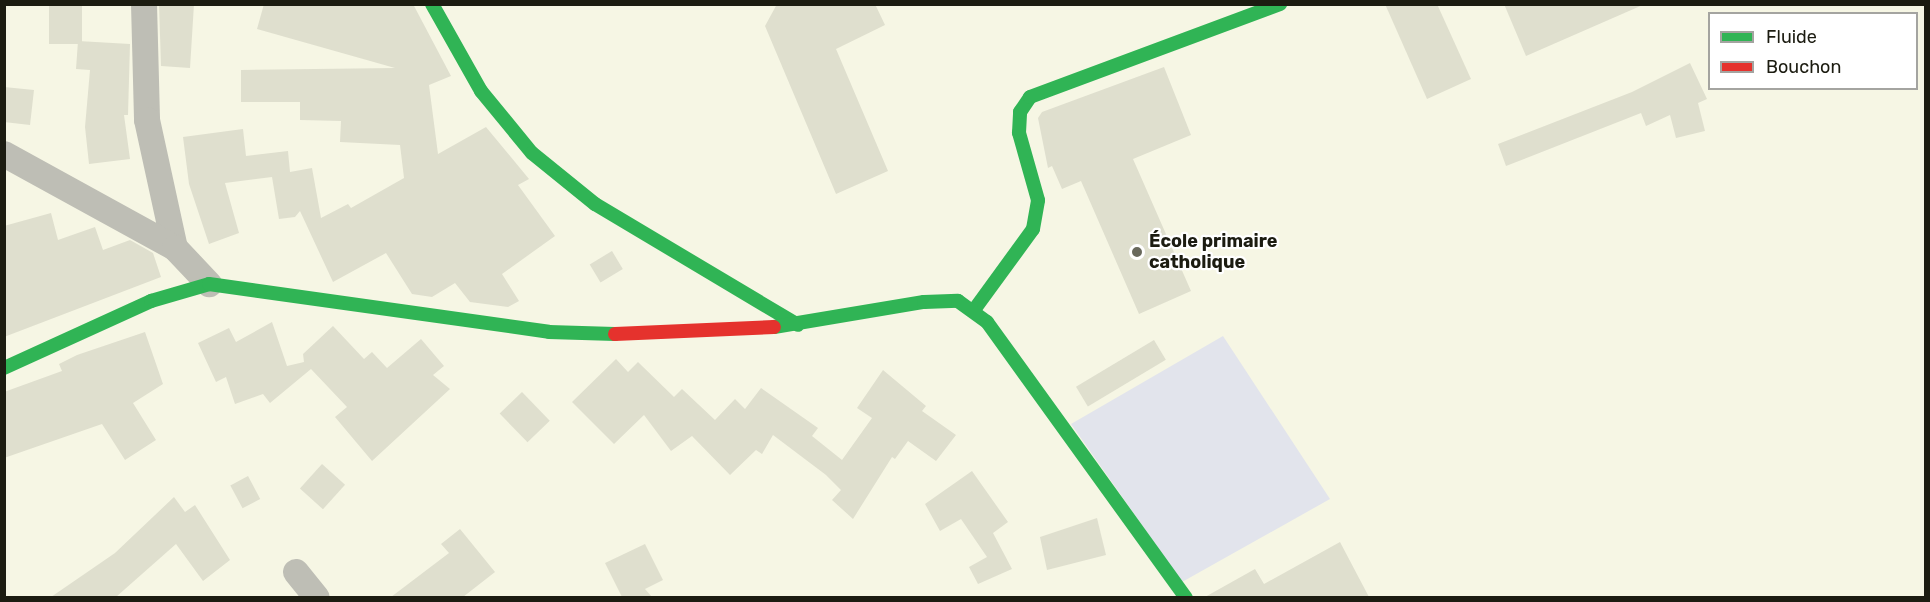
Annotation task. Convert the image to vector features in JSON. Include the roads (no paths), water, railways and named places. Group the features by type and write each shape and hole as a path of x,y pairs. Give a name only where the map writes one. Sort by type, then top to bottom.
{"street":[{"path":"144,4 147,120 175,248"},
{"path":"432,4 481,91 532,153 595,204 798,325"},
{"path":"974,309 1033,229 1038,200 1019,133 1020,112 1030,97 1280,4"},
{"path":"4,154 175,248 209,284"},
{"path":"4,368 151,301 209,284 549,332 684,334 798,325 949,300 974,309 1186,597"},
{"path":"296,572 317,597"}],"place":[{"name":"École primaire catholique","path":"1137,252"}]}
